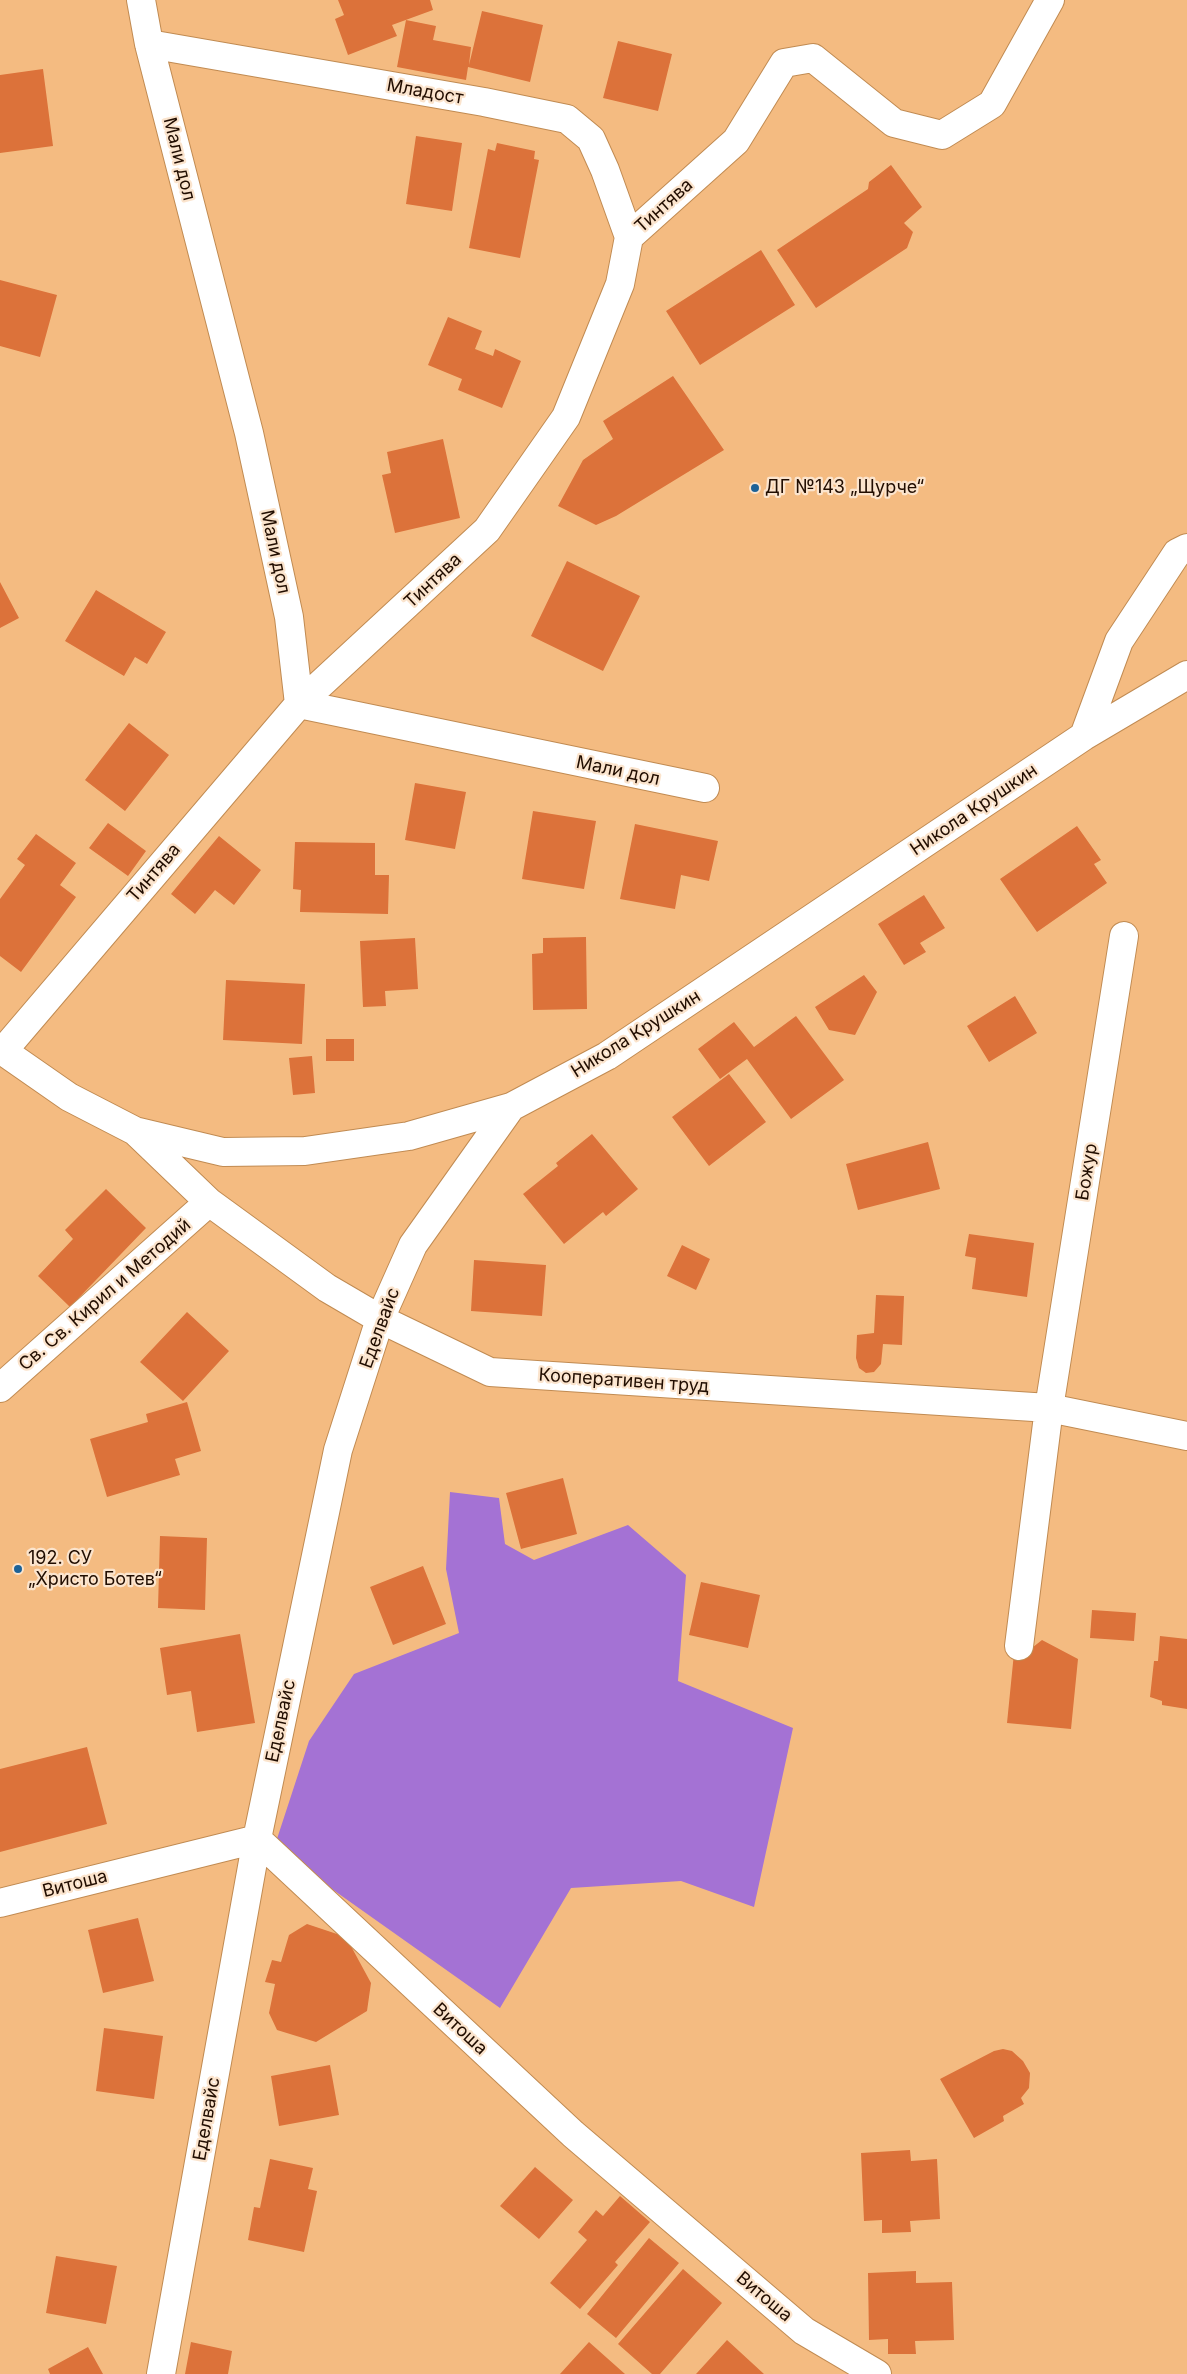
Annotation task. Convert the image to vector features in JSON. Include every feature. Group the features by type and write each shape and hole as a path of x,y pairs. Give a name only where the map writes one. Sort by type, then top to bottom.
{"street":[{"name":"Мали дол","path":"141,0 149,44 249,433 289,617 299,704 705,788"},
{"name":"Тинтява","path":"1,1050 299,704 487,530 566,417 620,284 629,237 736,140 784,63 813,58 894,123 942,135 992,104 1050,0"},
{"name":"Младост","path":"149,44 484,102 567,119 591,139 605,170 629,237"},
{"path":"1084,736 1118,640 1177,553 1187,548"},
{"name":"Никола Крушкин","path":"1,1050 69,1097 135,1131 223,1152 305,1151 409,1136 511,1107 606,1056 1084,736 1187,674"},
{"name":"Божур","path":"1018,1646 1049,1408 1124,936"},
{"name":"Еделвайс","path":"161,2374 257,1839 338,1450 380,1319 413,1245 511,1107"},
{"name":"Кооперативен труд","path":"135,1131 209,1202 327,1288 380,1319 490,1372 1049,1408 1187,1436"},
{"name":"Св. Св. Кирил и Методий","path":"0,1388 209,1202"},
{"name":"Витоша","path":"0,1902 257,1839 573,2134 804,2331 877,2374"}],"shaded area":[{"path":"450,1492 499,1498 505,1544 534,1560 628,1525 686,1575 678,1681 793,1728 754,1907 681,1881 571,1888 500,2008 274,1848 309,1741 354,1674 459,1633 446,1569"}],"building":[{"path":"338,0 430,0 433,10 392,25 397,36 348,55 335,19 344,15"},
{"path":"482,11 543,25 530,82 468,67 466,80 397,67 406,20 436,26 433,40 471,47 469,65"},
{"path":"618,41 672,54 658,111 603,98"},
{"path":"43,69 53,146 0,153 0,75"},
{"path":"416,136 462,143 452,211 406,204"},
{"path":"497,143 535,151 534,159 539,160 520,258 469,248 488,149 495,151"},
{"path":"891,165 922,207 904,223 913,232 907,248 816,308 777,250 868,189 869,182"},
{"path":"761,250 795,305 700,365 666,311"},
{"path":"0,280 57,295 40,357 0,346"},
{"path":"448,317 482,331 475,349 493,356 495,349 521,361 502,408 458,390 462,379 428,365"},
{"path":"673,376 724,450 616,516 596,525 558,506 583,460 613,439 603,421"},
{"path":"443,439 460,518 395,533 382,475 391,473 387,452"},
{"path":"567,561 640,596 603,671 531,636"},
{"path":"0,582 19,618 0,628"},
{"path":"96,590 166,632 147,664 135,657 124,676 65,641"},
{"path":"129,723 169,755 125,811 85,780"},
{"path":"415,783 466,792 455,849 405,840"},
{"path":"533,811 596,821 584,889 522,879"},
{"path":"108,823 146,851 128,876 89,848"},
{"path":"635,824 718,841 709,881 681,875 675,909 620,899"},
{"path":"1077,826 1101,860 1094,864 1107,883 1037,932 1000,879"},
{"path":"36,834 76,863 60,885 76,897 21,972 0,956 0,899 25,865 17,859"},
{"path":"219,836 261,870 234,905 215,890 195,914 171,894"},
{"path":"295,842 375,843 375,875 389,875 388,914 300,912 301,890 293,889"},
{"path":"924,895 945,928 920,943 926,952 904,965 878,924"},
{"path":"586,937 587,1009 533,1010 532,954 543,953 543,938"},
{"path":"415,938 418,989 385,991 386,1006 363,1007 360,941"},
{"path":"864,975 877,992 855,1035 829,1030 815,1007"},
{"path":"226,980 305,984 302,1044 223,1040"},
{"path":"1015,996 1037,1033 989,1062 967,1026"},
{"path":"796,1016 844,1080 791,1119 747,1059 720,1079 698,1049 734,1022 754,1047"},
{"path":"326,1039 354,1039 354,1061 326,1061"},
{"path":"312,1056 315,1093 293,1095 289,1058"},
{"path":"729,1074 766,1122 709,1166 672,1117"},
{"path":"592,1134 638,1189 606,1216 603,1212 564,1244 523,1194 558,1166 556,1163"},
{"path":"928,1142 940,1189 858,1210 846,1164"},
{"path":"106,1189 146,1228 70,1307 38,1276 73,1239 65,1230"},
{"path":"969,1234 1034,1243 1027,1297 972,1289 976,1258 965,1256"},
{"path":"682,1245 710,1259 696,1290 667,1276"},
{"path":"474,1260 546,1265 542,1316 471,1311"},
{"path":"876,1295 904,1296 902,1345 883,1344 881,1364 874,1372 866,1373 859,1368 856,1358 857,1335 874,1333"},
{"path":"187,1312 229,1351 183,1401 140,1362"},
{"path":"187,1402 201,1451 175,1459 180,1475 107,1497 90,1439 148,1422 146,1414"},
{"path":"563,1478 577,1534 521,1549 506,1493"},
{"path":"160,1536 207,1538 205,1610 158,1608"},
{"path":"423,1566 446,1624 393,1645 370,1587"},
{"path":"701,1582 760,1595 748,1648 689,1635"},
{"path":"1092,1610 1136,1613 1134,1641 1090,1638"},
{"path":"240,1634 255,1723 197,1732 191,1691 167,1695 160,1648"},
{"path":"1160,1636 1187,1639 1187,1709 1162,1705 1162,1701 1150,1697 1154,1661 1158,1661"},
{"path":"1042,1640 1078,1659 1071,1729 1007,1723 1014,1653 1023,1655"},
{"path":"87,1747 107,1824 0,1852 0,1769"},
{"path":"138,1918 154,1981 103,1993 88,1930"},
{"path":"307,1924 346,1937 371,1983 367,2011 316,2042 277,2030 269,2013 275,1984 265,1982 272,1960 281,1962 289,1935"},
{"path":"104,2028 163,2036 154,2099 96,2091"},
{"path":"1003,2049 1012,2051 1023,2061 1030,2073 1029,2088 1021,2098 1024,2104 1003,2116 1004,2121 974,2138 940,2079 994,2051"},
{"path":"330,2065 339,2115 279,2126 271,2076"},
{"path":"910,2150 911,2161 937,2159 940,2219 910,2221 911,2232 882,2233 882,2220 864,2221 861,2153"},
{"path":"270,2159 313,2168 308,2189 317,2191 304,2252 248,2240 254,2207 260,2208"},
{"path":"535,2167 573,2200 539,2239 500,2206"},
{"path":"620,2196 650,2222 615,2262 618,2265 580,2309 550,2283 587,2240 578,2232 596,2210 603,2216"},
{"path":"649,2238 679,2263 616,2338 587,2314"},
{"path":"56,2256 117,2266 106,2324 46,2313"},
{"path":"683,2269 722,2303 660,2374 652,2374 618,2344"},
{"path":"916,2271 916,2283 952,2282 954,2340 915,2341 916,2354 888,2354 888,2339 869,2340 868,2273"},
{"path":"727,2340 764,2374 696,2374"},
{"path":"191,2342 232,2351 228,2374 185,2374"},
{"path":"589,2342 625,2374 560,2374"},
{"path":"88,2347 103,2374 50,2374 48,2369"}],"place":[{"name":"ДГ №143 „Щурче“","path":"755,488"},
{"name":"192. СУ „Христо Ботев“","path":"18,1569"}]}
